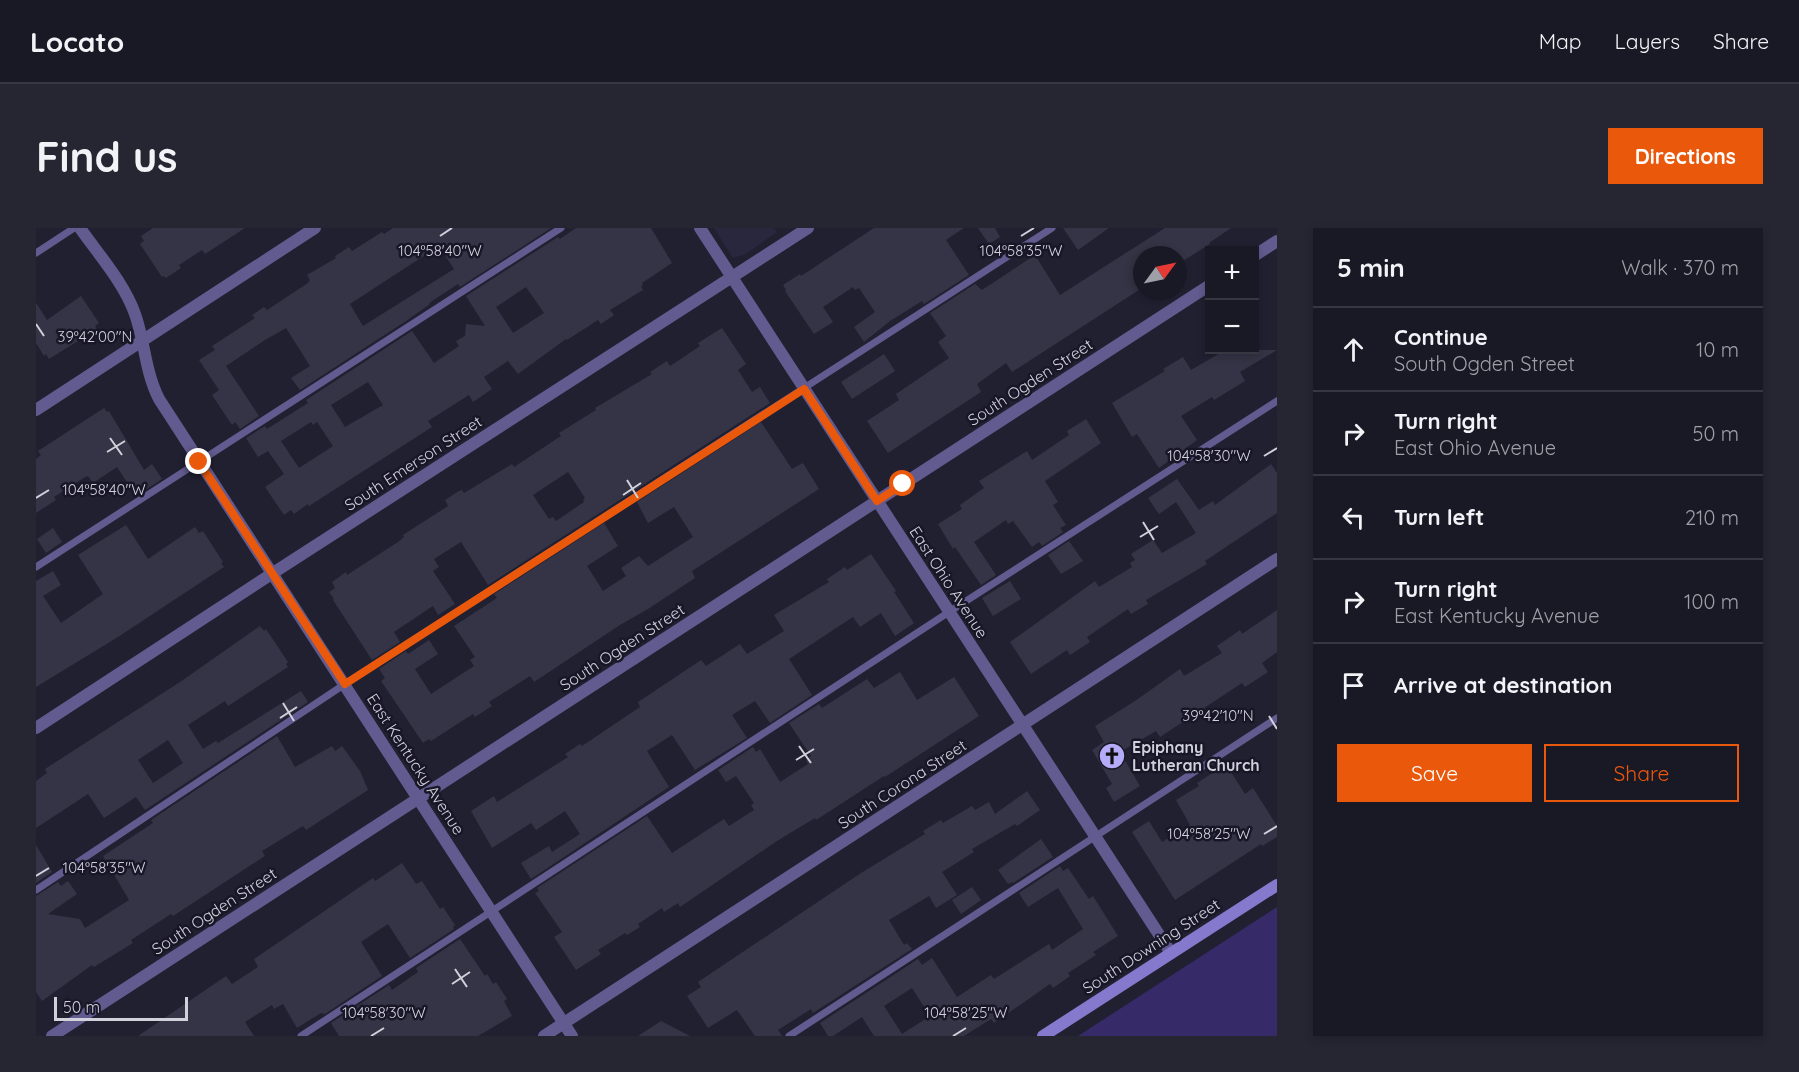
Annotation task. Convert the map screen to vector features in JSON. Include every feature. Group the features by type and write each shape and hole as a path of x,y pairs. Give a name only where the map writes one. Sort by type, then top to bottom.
{"main road":[{"name":"South Downing Street","path":"1043,1036 1277,885"}],"street":[{"name":"East Kentucky Avenue","path":"80,228 128,299 136,316 154,390 572,1036"},
{"path":"36,410 315,228"},
{"name":"East Ohio Avenue","path":"700,228 1171,953"},
{"name":"South Emerson Street","path":"36,728 808,228"},
{"path":"1259,253 1277,241"},
{"name":"South Ogden Street","path":"52,1036 1205,288"},
{"name":"South Corona Street","path":"544,1036 1277,560"}],"lane":[{"path":"36,253 74,228"},
{"path":"36,567 561,228"},
{"path":"36,890 345,684 1052,228"},
{"path":"301,1036 949,612 1277,401"},
{"path":"789,1036 1094,835 1277,718"}],"shaded area":[{"path":"714,228 774,228 777,232 746,254 733,258"},
{"path":"1277,907 1277,1036 1078,1036"}],"building":[{"path":"153,228 245,228 205,254 202,250 179,265 181,268 166,278 162,277 140,244 144,241 141,236"},
{"path":"393,228 551,228 460,287 458,284 300,390 291,378 310,366 286,328 265,340 226,366 259,416 240,429 235,422 232,425 212,395 219,390 199,360 215,350 212,346 255,318 252,315 264,307 267,310 308,283 310,280 307,275 336,258 335,256 349,247 352,251 382,232 384,234","holes":["439,246 454,269 363,326 350,304"]},
{"path":"576,228 651,228 672,263 642,283 643,290 610,310 614,315 601,324 598,320 566,339 518,374 508,361 484,377 492,389 473,402 469,395 428,421 432,427 309,506 308,504 294,514 291,510 284,515 265,487 284,474 268,451 258,457 246,438 265,426 267,429 308,403 306,400 412,331 434,363 459,346 456,341 465,336 466,324 485,326 466,296 558,237 560,239","holes":["526,287 544,313 513,333 496,307","368,382 383,405 345,427 331,405","311,422 313,425 317,422 333,446 299,468 281,441"]},
{"path":"874,228 964,228 946,240 969,275 924,304 922,301 890,321 864,342 854,327 875,312 859,288 855,290 853,287 823,307 833,322 814,334 783,285 800,274 801,276"},
{"path":"978,228 995,228 1000,237 989,244"},
{"path":"1063,228 1109,228 1078,250"},
{"path":"1165,228 1231,228 1187,258 1187,246 1137,246"},
{"path":"1133,248 1133,294 1012,372 1006,363 977,384 981,392 888,453 867,421 899,400 896,394 949,358 938,342 946,336 930,313 975,284 982,290 1035,255 1060,295"},
{"path":"81,296 99,323 95,326 97,329 49,359 46,354 44,356 36,343 36,303 47,320"},
{"path":"722,328 746,364 738,370 752,392 760,387 770,403 488,585 461,542 434,559 439,567 433,571 455,604 438,615 433,606 394,632 400,642 372,660 333,600 329,592 335,588 332,582 398,542 404,537 403,535 448,506 445,500 459,491 462,490 464,493 512,464 514,467 561,436 559,433 596,410 595,408 652,374 650,372 667,361 670,366 700,346 698,343","holes":["568,472 585,498 584,502 556,521 553,517 549,519 533,495"]},
{"path":"1259,350 1277,350 1240,372 1245,381 1181,416 1197,440 1159,468 1137,434 1132,437 1112,403 1165,371 1163,369 1183,357 1191,370 1218,354 1259,354"},
{"path":"884,354 895,371 852,399 841,382"},
{"path":"104,408 107,412 109,411 144,470 152,464 162,479 136,496 117,467 93,483 88,476 85,477 54,497 56,500 36,513 36,459 41,455 38,451"},
{"path":"1086,419 1101,443 1045,481 1058,502 1053,505 1066,525 1060,528 1063,532 1042,546 1039,542 1032,547 1013,521 1008,524 1006,520 974,542 996,575 981,585 955,547 953,549 938,524 962,509 960,505 984,488 979,481 1027,451 1032,460 1069,435 1067,431"},
{"path":"761,422 792,469 803,463 819,489 692,571 695,578 648,609 534,682 530,676 489,702 492,706 475,717 473,714 431,741 429,739 423,743 381,681 385,678 379,669 406,651 408,654 429,640 438,654 415,669 431,694 474,666 470,660 475,657 454,626 497,598 494,594 604,523 618,546 587,566 603,591 626,576 621,568 639,556 648,566 693,537 674,507 648,523 637,502"},
{"path":"1271,464 1277,473 1277,513 1205,561 1207,564 1146,600 1148,604 1131,614 1128,609 1087,637 1090,642 1070,655 1067,650 1031,674 1010,642 1095,581 1099,587 1132,567 1130,563 1135,560 1131,554 1153,540 1162,553 1196,533 1176,502 1159,514 1148,498 1177,479 1199,510 1213,501 1215,505"},
{"path":"126,525 148,559 195,527 199,533 203,531 224,567 118,637 36,687 36,581 53,571 61,585 43,596 61,623 103,594 78,555"},
{"path":"53,528 62,542 46,553 37,539"},
{"path":"1069,541 1083,561 1061,574 1048,555"},
{"path":"871,554 914,623 895,636 881,613 860,627 853,617 789,659 812,695 770,723 755,701 732,715 747,738 695,770 672,735 647,751 669,787 531,879 521,863 549,846 552,852 580,834 565,811 536,830 531,823 492,848 471,811 494,796 497,802 568,757 565,754 580,744 582,746 640,707 638,702 701,660 706,666 740,644 747,654 784,631 774,615 829,582 827,579 845,567 847,570"},
{"path":"1010,581 1021,599 993,616 982,598"},
{"path":"1277,610 1277,652 1262,663 1268,672 1245,687 1242,683 1160,737 1156,731 1120,752 1140,786 1114,802 1106,788 1112,784 1092,750 1104,742 1095,726 1180,669 1184,676 1222,653 1217,646 1240,630 1242,634"},
{"path":"260,626 264,631 266,629 288,662 286,664 288,667 228,706 225,701 188,725 203,749 216,741 218,743 301,691 308,702 145,810 136,797 104,818 88,794 36,828 36,781 47,773 45,769 180,682","holes":["168,740 183,763 153,783 138,760"]},
{"path":"900,672 917,700 954,677 979,716 816,820 815,818 777,841 680,907 678,903 664,912 662,908 638,924 640,927 627,935 625,933 598,950 601,954 576,970 554,937 562,932 535,893 539,891 537,888 647,816 672,853 724,819 729,826 754,810 751,805 754,803 736,776 726,782 718,770 753,747 756,752 760,749 780,782 808,764 806,760 811,756 789,723 819,704 822,708 867,679 874,688"},
{"path":"277,736 295,767 332,746 335,751 342,746 360,771 368,790 306,830 303,826 262,851 265,856 173,916 171,914 131,940 133,943 94,967 92,965 42,1001 36,992 36,896 58,882 61,886 68,881 77,894 48,914 80,919 85,928 129,900 103,856 153,823 151,820"},
{"path":"1226,764 1245,794 1253,788 1277,826 1277,837 1262,846 1261,844 1175,900 1132,832 1149,821 1162,842 1190,825 1176,800 1199,786 1197,783"},
{"path":"1027,791 1040,810 1017,826 1015,824 972,849 974,852 942,872 957,895 936,908 929,896 889,920 904,945 907,943 912,949 813,1013 811,1009 778,1030 782,1036 755,1036 737,1010 708,1028 687,996 701,987 698,982 861,873 925,834 923,831 941,820 943,823 972,806 975,810 989,802 995,814"},
{"path":"1041,839 1053,857 1008,884 998,870"},
{"path":"36,845 52,872 36,883"},
{"path":"402,863 416,884 422,881 440,909 443,907 455,925 454,929 410,958 388,924 361,942 382,976 325,1014 321,1013 297,1028 283,1004 274,1009 272,1005 245,1022 254,1036 138,1036 226,976 232,984 258,967 254,959 373,878 375,881"},
{"path":"1060,866 1063,871 1068,868 1089,899 1093,896 1118,936 1093,952 1096,955 1068,973 1070,976 1053,988 1050,984 994,1023 991,1019 964,1036 874,1036 862,1017 833,1036 828,1036 820,1023 918,959 922,965 932,958 957,997 991,975 994,979 1049,944 1052,950 1083,929 1058,888 1028,907 1019,893","holes":["912,988 930,1016 902,1034 884,1006"]},
{"path":"972,887 981,900 961,914 952,900"},
{"path":"460,939 485,976 487,974 493,984 496,982 507,999 504,1001 512,1016 478,1036 339,1036 331,1023 389,985 392,990 418,972 416,968"},
{"path":"661,1021 690,1036 638,1036"}],"place":[{"name":"Epiphany Lutheran Church","path":"1112,756"}],"route":[{"path":"199,462 345,684 804,389 877,501 903,484"}]}
